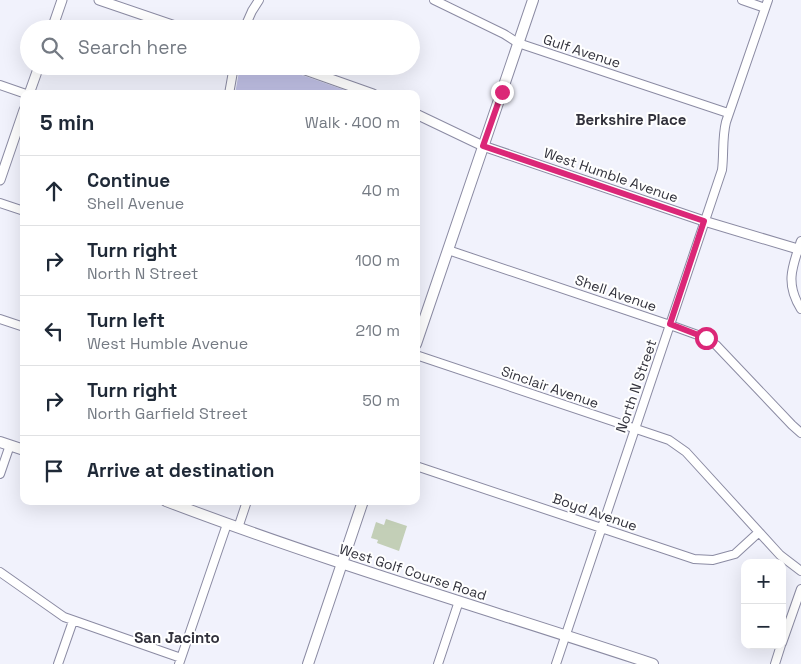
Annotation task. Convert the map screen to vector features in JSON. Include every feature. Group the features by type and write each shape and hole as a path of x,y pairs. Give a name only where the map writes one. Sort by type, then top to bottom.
{"main road":[{"path":"420,332 533,0"},
{"path":"5,444 20,449"},
{"name":"West Golf Course Road","path":"177,505 342,563 653,664"},
{"path":"308,664 362,505"}],"street":[{"path":"55,20 62,0"},
{"path":"99,0 158,20"},
{"path":"248,20 259,0"},
{"name":"Gulf Avenue","path":"434,0 504,34 518,43 728,113"},
{"path":"742,0 766,4"},
{"name":"North N Street","path":"556,664 722,170 723,134 728,113 766,4"},
{"path":"30,90 35,75"},
{"path":"230,90 232,75"},
{"path":"319,75 362,90"},
{"path":"0,85 20,91"},
{"name":"West Humble Avenue","path":"420,116 483,146 704,221 800,247"},
{"path":"0,180 20,122"},
{"path":"0,203 20,210"},
{"path":"800,247 791,273 796,301 801,309"},
{"name":"Shell Avenue","path":"448,250 670,324 706,338 801,433"},
{"path":"0,319 20,326"},
{"name":"Sinclair Avenue","path":"420,356 669,440 686,452 780,555 801,571"},
{"path":"0,474 5,444"},
{"name":"Boyd Avenue","path":"420,467 694,559 713,560 735,554 760,532"},
{"path":"238,528 246,505"},
{"path":"0,572 64,617 180,661 227,524"},
{"path":"786,632 801,589"},
{"path":"438,664 459,601"},
{"path":"58,664 73,621"},
{"path":"776,664 780,649"}],"shaded area":[{"path":"238,75 302,75 345,90 236,90"}],"building":[{"path":"386,519 407,526 399,551 377,543 378,540 371,538 376,522 384,525"}],"district":[{"name":"Berkshire Place","path":"631,120"},
{"name":"San Jacinto","path":"177,638"}],"route":[{"path":"502,92 483,146 704,221 670,324 706,338"}]}
